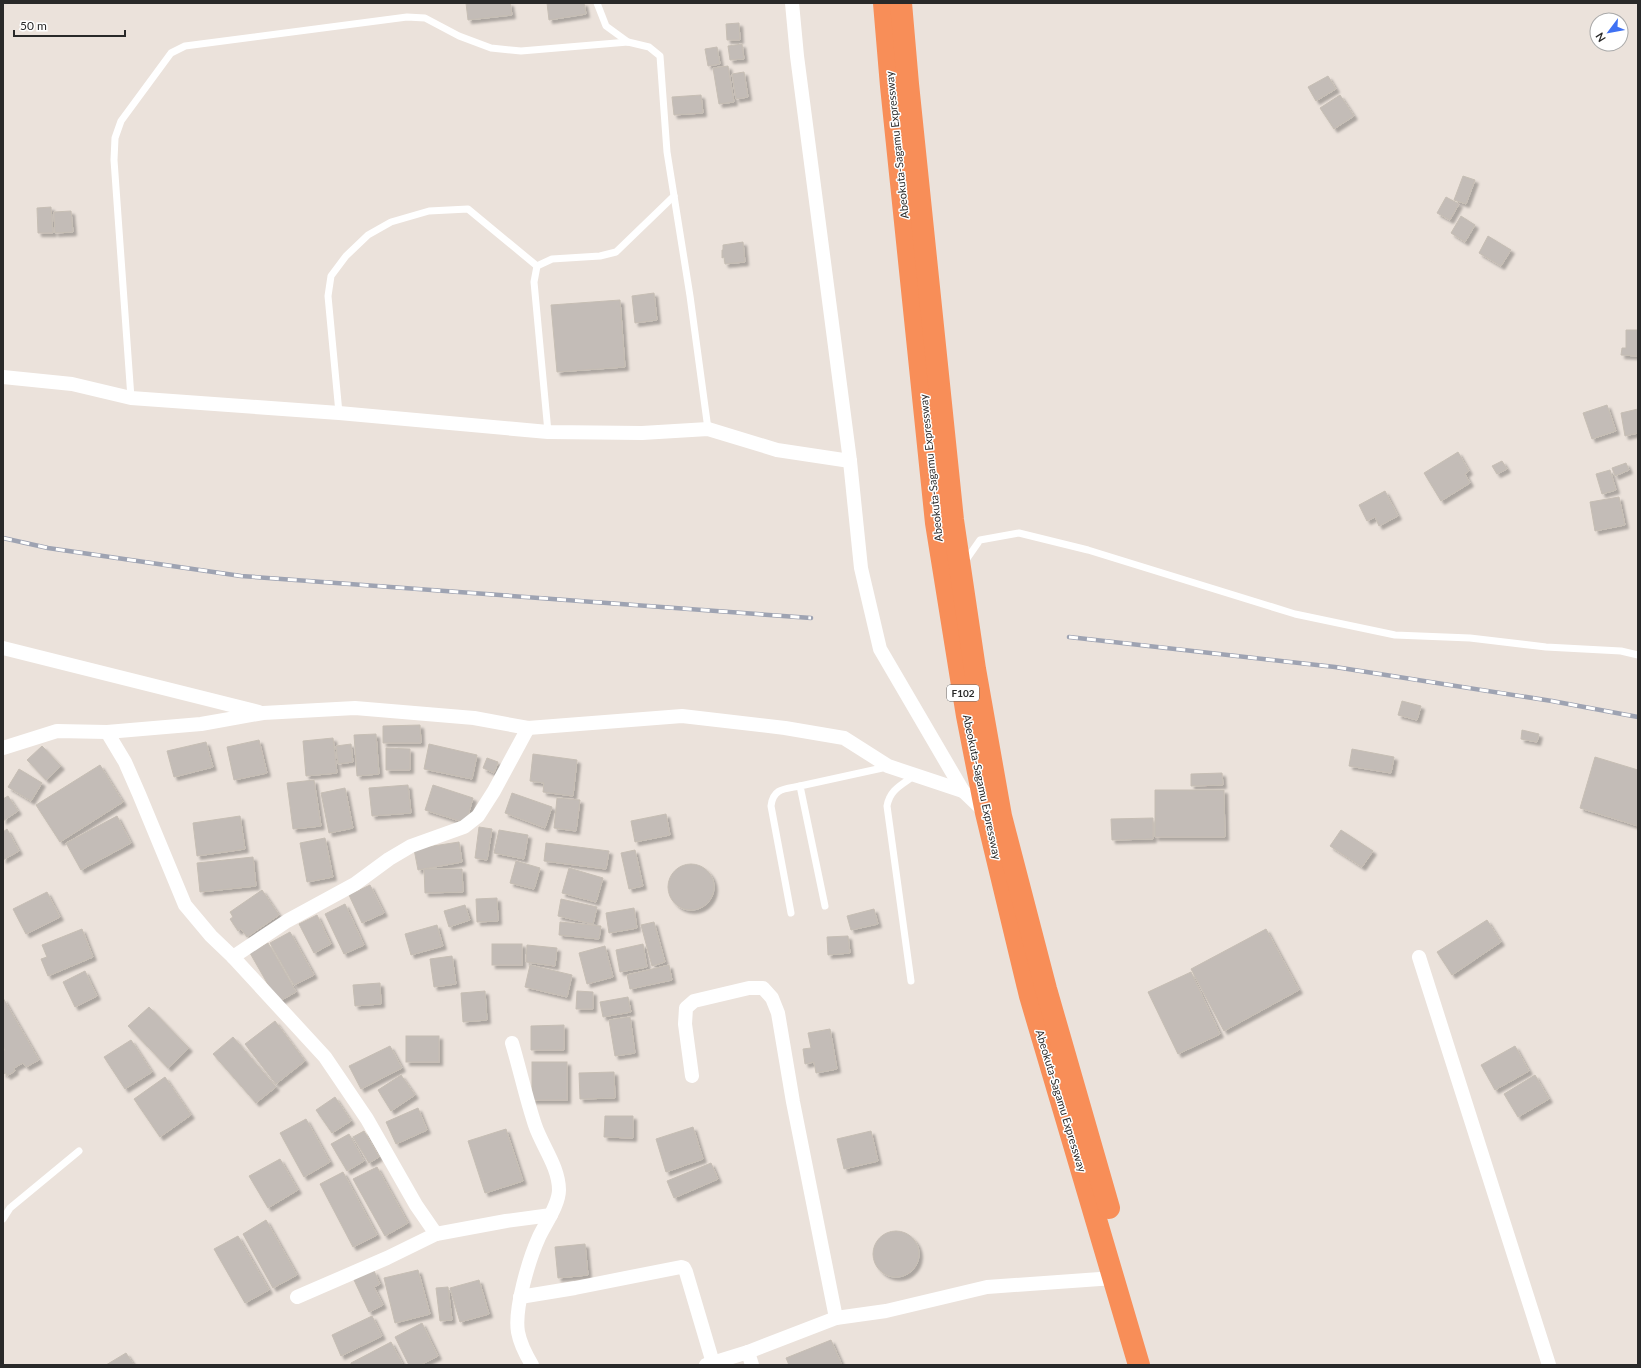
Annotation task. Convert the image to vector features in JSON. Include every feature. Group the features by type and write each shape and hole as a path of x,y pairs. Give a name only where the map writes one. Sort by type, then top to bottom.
{"highway":[{"name":"Abeokuta-Sagamu Expressway","path":"884,3 891,86 936,523 967,716 1154,1365"},
{"name":"Abeokuta-Sagamu Expressway","path":"901,3 909,100 953,520 994,814 1030,996 1139,1365"}],"street":[{"path":"792,3 797,56 850,461 861,568 880,649 963,791"},
{"path":"3,377 72,384 131,398 339,413 548,432 642,434 708,429 777,450 850,461"},
{"path":"3,648 263,713"},
{"path":"3,748 57,731 107,732 201,724 263,713 355,708 474,718 528,728 682,716 785,728 844,738 888,766 963,791 994,814"},
{"path":"233,956 287,921 355,884 389,859 411,846 464,827 478,816 494,791 528,728"},
{"path":"107,732 125,762 140,794 185,905 211,936 233,956 325,1057 367,1118 416,1205 436,1234"},
{"path":"1419,957 1549,1365"},
{"path":"692,1076 684,1024 686,1008 694,1001 749,988 763,988 772,998 778,1013 793,1102 836,1318"},
{"path":"512,1043 535,1126 556,1171 559,1191 551,1216 539,1237 532,1255 520,1297 518,1331 524,1351 532,1365"},
{"path":"297,1298 387,1258 436,1234 506,1221 551,1216"},
{"path":"520,1297 575,1288 681,1267 684,1268 710,1364 750,1358 836,1318 886,1311 987,1287 1114,1278"}],"lane":[{"path":"597,3 606,26 628,42"},
{"path":"131,398 114,160 115,138 121,121 171,53 185,46 407,17 425,18 460,36 491,48 521,51 628,42 649,47 660,56 667,152 690,296 708,429"},
{"path":"537,266 552,259 600,256 616,252 674,196"},
{"path":"339,413 328,296 332,276 346,256 368,235 391,222 430,211 468,209 537,266"},
{"path":"537,266 534,282 548,432"},
{"path":"964,597 966,560 980,540 1018,533 1088,550 1295,614 1395,635 1470,638 1546,647 1621,651 1638,655"},
{"path":"791,913 772,806 772,796 778,791 888,766"},
{"path":"911,981 887,806 889,797 894,790 915,775"},
{"path":"800,786 825,906"},
{"path":"3,1219 10,1208 78,1151"}],"building":[{"path":"466,3 510,3 512,15 468,20"},
{"path":"547,3 584,3 586,14 549,20"},
{"path":"739,23 740,40 727,40 726,24"},
{"path":"742,44 744,59 730,60 728,46"},
{"path":"717,47 720,64 708,66 705,49"},
{"path":"728,66 734,102 719,104 713,68"},
{"path":"744,72 748,97 736,99 732,74"},
{"path":"1328,76 1336,89 1316,101 1308,87"},
{"path":"701,95 703,113 674,115 672,97"},
{"path":"1340,95 1354,116 1334,129 1320,108"},
{"path":"1463,176 1475,180 1466,204 1454,200"},
{"path":"1446,197 1459,204 1450,220 1437,213"},
{"path":"51,207 53,233 38,233 37,208"},
{"path":"71,211 73,232 55,233 54,212"},
{"path":"1461,216 1475,225 1465,242 1451,233"},
{"path":"1488,236 1511,250 1501,266 1479,253"},
{"path":"743,242 745,262 725,264 724,257 722,258 723,245"},
{"path":"654,293 657,320 635,323 632,296"},
{"path":"620,300 625,367 557,372 551,305"},
{"path":"1626,330 1638,330 1638,356 1621,355 1622,348 1626,348"},
{"path":"1607,405 1616,431 1592,439 1583,413"},
{"path":"1638,409 1638,433 1625,436 1621,413"},
{"path":"1458,452 1469,471 1465,474 1470,483 1441,501 1424,473"},
{"path":"1502,461 1507,469 1497,474 1492,466"},
{"path":"1626,463 1629,470 1615,476 1612,468"},
{"path":"1610,470 1616,490 1602,494 1596,474"},
{"path":"1385,491 1398,516 1379,526 1375,517 1367,521 1359,505"},
{"path":"1619,497 1625,525 1595,531 1590,502"},
{"path":"1402,701 1421,706 1417,720 1398,715"},
{"path":"420,725 421,743 383,743 383,726"},
{"path":"1522,730 1539,734 1537,742 1521,739"},
{"path":"376,734 379,774 357,776 354,735"},
{"path":"333,738 337,773 306,776 303,741"},
{"path":"259,740 267,773 234,780 227,747"},
{"path":"206,742 213,767 174,777 167,751"},
{"path":"351,744 353,762 338,764 336,746"},
{"path":"429,744 477,755 472,779 424,769"},
{"path":"42,746 61,766 46,780 27,760"},
{"path":"386,748 410,749 410,770 386,770"},
{"path":"1352,749 1394,757 1391,773 1349,766"},
{"path":"533,754 577,760 573,796 543,792 544,783 530,781"},
{"path":"1595,757 1638,770 1638,826 1580,808"},
{"path":"487,758 498,762 494,773 483,768"},
{"path":"100,765 123,802 60,842 36,805"},
{"path":"19,769 42,783 31,801 8,787"},
{"path":"1222,773 1223,785 1191,786 1191,774"},
{"path":"314,780 321,826 293,829 287,783"},
{"path":"408,785 411,813 372,816 369,788"},
{"path":"433,785 473,798 466,823 425,810"},
{"path":"345,788 353,828 329,833 321,793"},
{"path":"1155,790 1224,790 1225,837 1155,837"},
{"path":"512,793 552,807 545,828 505,813"},
{"path":"8,796 18,811 3,821 3,799"},
{"path":"557,798 580,800 576,831 554,828"},
{"path":"666,814 670,835 635,842 631,821"},
{"path":"117,816 131,843 81,870 66,843"},
{"path":"240,816 245,849 197,856 193,823"},
{"path":"1153,818 1153,839 1112,840 1111,819"},
{"path":"479,827 492,829 487,860 475,858"},
{"path":"7,829 19,851 3,860 3,832"},
{"path":"499,830 528,835 524,859 494,853"},
{"path":"1341,830 1373,851 1362,867 1330,846"},
{"path":"325,838 333,877 307,882 300,843"},
{"path":"459,842 462,862 418,870 414,849"},
{"path":"546,843 609,851 606,869 544,861"},
{"path":"635,850 643,886 629,889 621,853"},
{"path":"253,857 256,886 200,892 197,863"},
{"path":"516,861 540,868 534,889 510,883"},
{"path":"691,864 704,868 710,874 714,887 710,900 704,906 691,910 678,906 672,900 668,887 672,874 678,868"},
{"path":"569,868 603,878 596,902 562,893"},
{"path":"424,869 462,869 463,892 425,893"},
{"path":"370,885 384,913 362,923 349,895"},
{"path":"262,890 279,915 247,937 241,929 238,931 230,919 233,917 230,912"},
{"path":"47,892 60,917 26,934 13,909"},
{"path":"497,898 498,921 477,922 476,899"},
{"path":"561,899 597,907 593,924 558,916"},
{"path":"345,904 364,945 344,954 325,914"},
{"path":"465,905 470,920 449,927 444,911"},
{"path":"634,908 637,928 609,933 606,913"},
{"path":"874,909 878,924 851,930 847,916"},
{"path":"317,915 331,944 314,953 299,924"},
{"path":"1487,920 1501,942 1452,975 1437,952"},
{"path":"560,922 601,926 599,939 559,935"},
{"path":"654,922 665,962 652,966 641,925"},
{"path":"437,925 443,946 411,955 405,934"},
{"path":"82,929 93,957 48,976 41,959 47,957 42,945"},
{"path":"1266,929 1299,990 1224,1031 1191,969"},
{"path":"290,932 314,975 294,985 270,943"},
{"path":"848,936 850,953 828,955 827,937"},
{"path":"268,943 296,992 278,1002 250,953"},
{"path":"492,944 522,944 522,965 492,965"},
{"path":"643,944 647,967 620,972 616,950"},
{"path":"527,945 557,948 555,966 526,962"},
{"path":"605,946 613,977 587,984 579,953"},
{"path":"452,956 456,984 434,987 430,959"},
{"path":"530,965 572,975 567,997 525,987"},
{"path":"669,965 672,980 630,989 627,975"},
{"path":"85,971 97,996 75,1007 63,982"},
{"path":"1191,972 1220,1034 1178,1054 1148,992"},
{"path":"380,983 381,1004 355,1006 353,985"},
{"path":"485,991 487,1020 463,1022 461,993"},
{"path":"577,991 593,992 593,1009 576,1009"},
{"path":"628,997 631,1012 603,1017 600,1002"},
{"path":"3,998 39,1060 26,1067 23,1063 14,1068 15,1071 7,1076 6,1073 3,1074 3,1051 5,1050 3,1045"},
{"path":"149,1007 189,1048 168,1068 128,1026"},
{"path":"630,1017 635,1053 615,1056 609,1020"},
{"path":"275,1021 305,1061 276,1084 245,1044"},
{"path":"564,1025 564,1050 531,1050 531,1026"},
{"path":"830,1029 837,1069 816,1073 814,1062 805,1064 803,1049 811,1048 808,1033"},
{"path":"406,1036 439,1036 439,1062 406,1062"},
{"path":"233,1037 276,1087 256,1103 213,1054"},
{"path":"131,1040 152,1072 125,1089 104,1057"},
{"path":"390,1046 402,1068 361,1089 349,1066"},
{"path":"1515,1046 1529,1071 1495,1090 1481,1065"},
{"path":"532,1062 567,1062 567,1100 532,1100"},
{"path":"614,1072 615,1098 580,1099 579,1073"},
{"path":"401,1075 415,1095 391,1111 378,1090"},
{"path":"1535,1075 1549,1099 1518,1117 1504,1094"},
{"path":"165,1077 191,1115 160,1137 134,1099"},
{"path":"335,1097 351,1121 332,1133 316,1110"},
{"path":"418,1108 427,1130 396,1144 386,1122"},
{"path":"605,1116 633,1116 633,1138 604,1137"},
{"path":"306,1119 330,1162 304,1177 280,1133"},
{"path":"693,1127 703,1159 666,1172 656,1139"},
{"path":"506,1129 523,1181 485,1193 468,1141"},
{"path":"364,1131 379,1157 369,1163 353,1137"},
{"path":"871,1131 878,1161 844,1169 837,1139"},
{"path":"349,1134 364,1161 347,1171 331,1144"},
{"path":"280,1159 298,1190 268,1208 249,1176"},
{"path":"711,1163 718,1179 674,1198 667,1181"},
{"path":"377,1167 408,1223 385,1236 353,1179"},
{"path":"343,1172 377,1235 353,1247 320,1184"},
{"path":"266,1220 297,1275 273,1288 243,1234"},
{"path":"896,1231 909,1235 915,1241 919,1254 915,1267 909,1273 896,1277 883,1273 877,1267 873,1254 877,1241 883,1235"},
{"path":"238,1236 269,1290 245,1303 214,1249"},
{"path":"585,1244 588,1275 558,1278 555,1247"},
{"path":"418,1270 430,1314 395,1323 384,1278"},
{"path":"374,1271 380,1284 374,1287 383,1305 369,1312 354,1280"},
{"path":"479,1280 489,1314 460,1322 450,1288"},
{"path":"448,1287 452,1320 440,1321 436,1288"},
{"path":"372,1316 382,1336 341,1356 332,1335"},
{"path":"422,1323 438,1356 420,1365 409,1365 395,1337"},
{"path":"831,1340 842,1365 789,1365 786,1358"},
{"path":"391,1342 403,1365 351,1365 351,1363"},
{"path":"126,1353 134,1365 106,1365"}],"railway":[{"path":"3,538 48,548 241,576 811,618"},
{"path":"1069,637 1335,667 1552,701 1638,717"}]}
